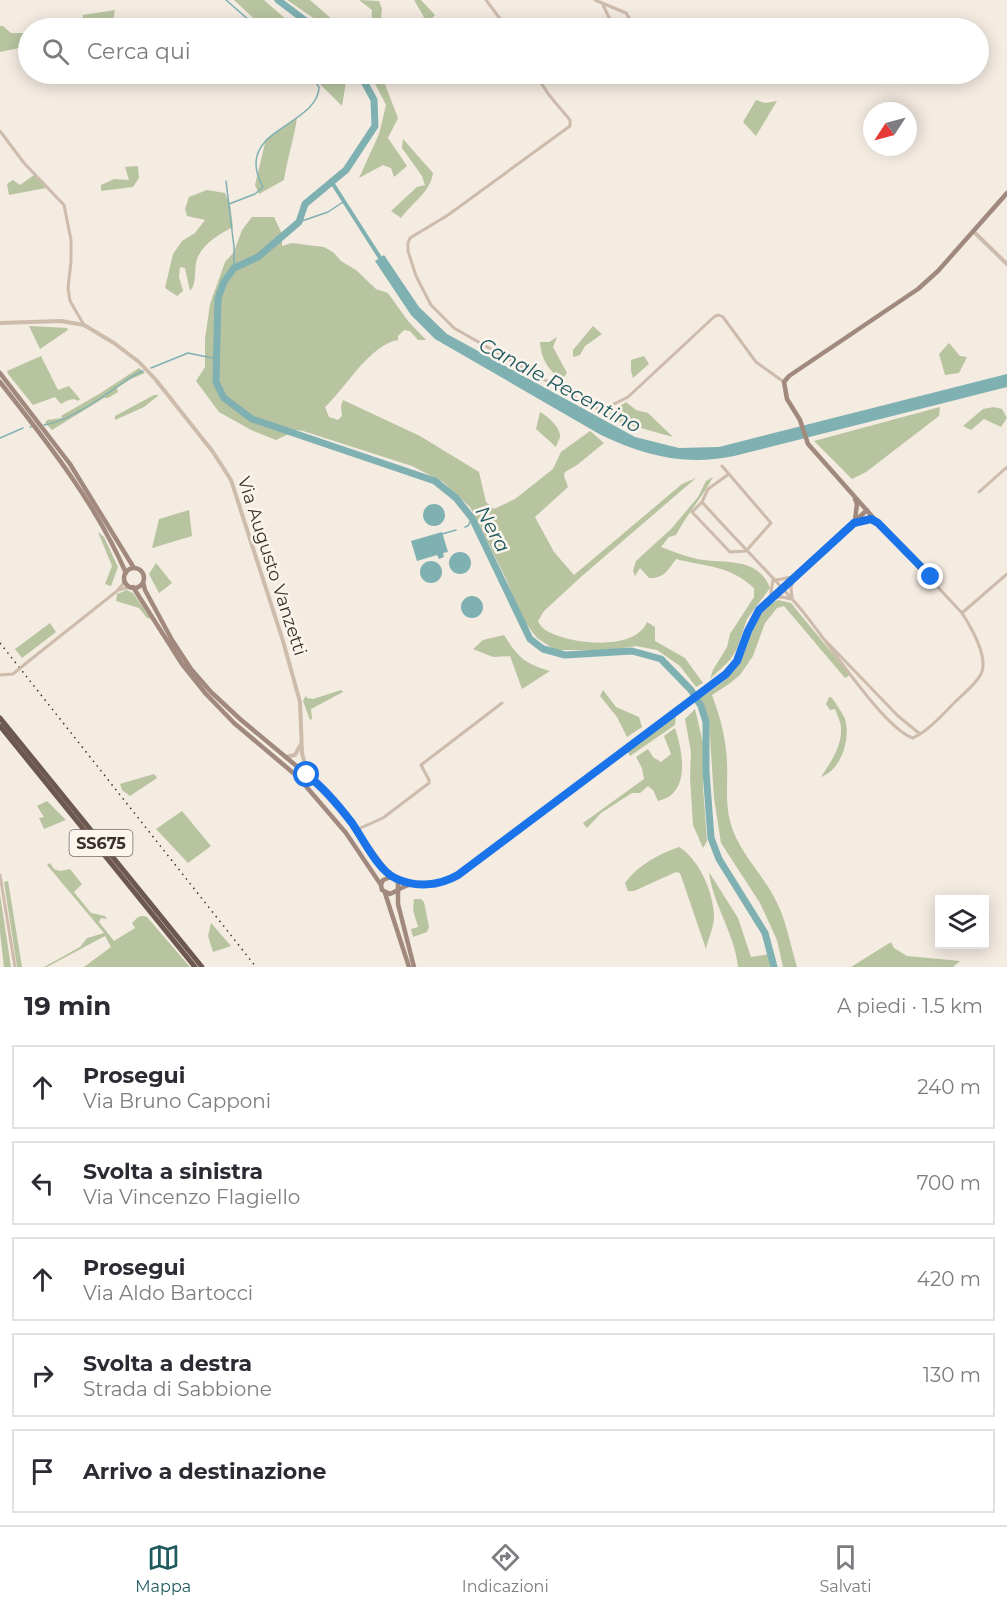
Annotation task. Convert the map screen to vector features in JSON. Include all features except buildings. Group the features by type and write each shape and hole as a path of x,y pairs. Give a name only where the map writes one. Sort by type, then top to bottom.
{"highway":[{"name":"SS675","path":"0,718 202,967"},
{"name":"SS675","path":"0,726 195,967"}],"main road":[{"path":"878,523 806,440 802,423 788,399 784,382 789,376 918,289 938,271 1007,193"},
{"path":"0,373 70,464 134,568 142,573 145,590 172,640 191,669 218,699 317,783 356,830 377,861 398,882 398,904 414,967"},
{"path":"0,382 67,468 104,529 125,575 126,583 131,587 182,664 225,714 279,759 309,788 346,834 385,893 409,967"},
{"path":"853,494 858,504 854,523"},
{"path":"385,893 393,894 398,888 413,884 441,883 458,875 718,680 737,661 753,620 770,598 867,510"},
{"path":"854,523 871,519 878,523"},
{"path":"125,575 134,568"},
{"path":"131,587 143,582"},
{"path":"309,788 311,784 317,783"},
{"path":"381,885 386,878 413,884"}],"street":[{"path":"486,0 500,18"},
{"path":"595,0 627,13 630,18"},
{"path":"602,3 609,18"},
{"path":"542,84 570,120 570,126 448,215 410,238 408,251 416,276 432,304 454,328 594,408 604,409 628,397 715,316 719,315 723,317 756,362 784,382"},
{"path":"0,131 24,163 64,205 71,240 68,288 70,301 84,325"},
{"path":"974,232 1006,262"},
{"name":"Via Augusto Vanzetti","path":"0,323 61,321 84,325 114,343 140,362 213,452 231,480 289,659 300,702 301,744 304,761 317,783"},
{"path":"722,466 729,474 771,523 746,551 730,552 692,512 702,502 708,489 729,474"},
{"path":"979,492 1007,467"},
{"path":"702,502 792,599 869,697 901,733 913,738 942,715 981,675 982,661 975,636 962,613 931,577 878,523"},
{"path":"962,613 1007,574"},
{"path":"0,675 13,674 106,600 123,584 125,575"},
{"path":"773,579 778,581 794,577"},
{"path":"792,599 790,589 794,577"},
{"path":"773,579 770,598 792,599"},
{"path":"117,591 131,587"},
{"path":"822,636 898,716 920,734"},
{"path":"356,830 383,818 429,783 421,765 502,703"},
{"path":"284,757 295,755 301,744"},
{"path":"0,875 15,967"}],"green space":[{"path":"234,0 264,0 285,18 253,18"},
{"path":"287,0 310,0 331,18 313,18"},
{"path":"359,0 379,1 382,18 372,18 372,10"},
{"path":"414,0 421,0 435,15 432,18 424,17"},
{"path":"115,10 114,18 83,18 83,15"},
{"path":"0,26 11,33 18,33 18,48 0,52"},
{"path":"320,84 346,84 342,106"},
{"path":"375,84 385,84 398,118 388,138 407,166 394,177 391,168 383,165 359,178 379,134 386,105"},
{"path":"756,100 765,103 777,101 756,136 743,122"},
{"path":"297,118 284,180 259,194 255,185 266,139"},
{"path":"403,139 433,173 429,186 401,218 391,211 417,187 425,185 422,176 402,148"},
{"path":"138,166 139,178 133,187 101,191 101,185 114,179 129,180 125,167"},
{"path":"34,175 46,188 9,195 7,184 13,180 20,185"},
{"path":"207,190 225,193 230,204 233,227 216,237 201,251 196,263 194,285 190,291 185,268 180,267 179,277 183,291 177,296 165,288 173,254 182,241 195,233 205,220 187,216 185,209 189,197"},
{"path":"252,217 274,217 282,234 282,246 292,243 324,247 333,252 376,289 388,293 408,321 426,340 418,340 410,331 404,330 398,336 398,340 377,350 358,368 325,407 329,417 338,420 342,416 343,400 420,436 479,472 486,502 494,509 515,499 553,469 561,452 590,431 604,443 565,472 568,487 535,517 554,552 574,575 682,484 696,478 582,576 544,611 538,621 544,629 557,636 601,643 629,638 640,632 647,622 655,627 655,641 685,658 703,683 696,687 680,666 657,650 636,646 610,650 555,650 537,638 521,617 506,579 470,507 443,482 412,466 303,431 297,430 276,440 251,430 219,412 196,381 205,367 205,339 210,304 225,262 234,252 242,230"},
{"path":"29,326 67,328 68,330 40,349"},
{"path":"593,326 602,334 585,346 580,355 573,357 573,350"},
{"path":"557,337 553,347 567,373 562,380 546,364 540,342 549,342"},
{"path":"949,343 960,356 967,357 959,373 945,375 939,354"},
{"path":"41,356 58,390 69,386 80,399 78,401 72,399 61,404 55,397 33,405 8,374 7,371"},
{"path":"644,356 649,364 633,378 631,360"},
{"path":"139,368 145,373 117,388 118,392 108,398 104,398 52,430 45,423 47,420 62,418 61,416"},
{"path":"154,395 159,395 144,407 115,420 115,416"},
{"path":"626,402 636,410 648,413 673,437 619,422 607,415"},
{"path":"940,407 939,416 866,472 852,479 814,441"},
{"path":"994,407 1002,409 1007,418 1001,427 984,419 971,430 963,426 983,409"},
{"path":"540,412 550,419 560,433 556,447 536,429"},
{"path":"713,477 676,535 669,537 661,547 697,559 749,566 765,578 770,588 747,619 737,649 730,660 710,679 727,647 730,634 754,597 754,588 745,580 727,571 676,559 665,573 658,577 649,578 640,568 635,576 633,571 636,561 671,529 698,497 706,481"},
{"path":"189,510 192,536 152,548 159,519"},
{"path":"98,532 104,537 118,567 111,586 105,584 112,566"},
{"path":"156,563 172,583 159,593 149,574"},
{"path":"127,590 133,593 151,619 147,618 139,608 116,601 117,594"},
{"path":"778,600 791,603 850,675 845,678 784,606 777,608 765,623 753,656 740,675 712,695 725,744 728,814 733,832 778,905 797,967 783,967 777,940 760,903 721,843 714,798 709,721 700,698 736,668 757,620 769,605"},
{"path":"50,623 56,632 22,658 15,649"},
{"path":"504,635 522,658 550,671 522,689 510,656 493,657 473,649 483,640"},
{"path":"341,690 343,692 311,709 312,719 310,720 303,701 306,695 307,698 313,699"},
{"path":"603,690 616,707 639,717 642,727 627,737 617,717 600,696"},
{"path":"829,697 832,698 845,719 847,736 839,761 834,768 821,777 835,754 841,735 835,709 830,710 826,704"},
{"path":"695,709 704,747 703,787 707,841 703,848 693,825 691,752 685,719"},
{"path":"676,716 675,725 630,756 626,749"},
{"path":"675,728 682,760 680,781 676,790 669,797 658,801 653,790 648,786 640,793 632,793 601,813 587,828 583,823 644,779 642,768 636,757 648,749 653,757 661,762 671,754 664,736"},
{"path":"154,774 157,778 130,796 122,790 120,784"},
{"path":"47,801 66,820 44,829 39,818 44,817 37,806"},
{"path":"182,811 211,846 188,863 156,829"},
{"path":"679,847 699,868 711,898 714,921 706,949 680,873 676,872 634,891 628,891 625,883 649,861"},
{"path":"50,863 54,869 60,871 70,869 82,884 74,892 91,913 105,916 107,919 101,918 99,922 114,941 135,928 132,923 137,918 147,917 190,967 84,967 111,947 105,936 44,967 80,947 87,938 104,933 47,865"},
{"path":"709,872 738,918 751,957 771,954 772,967 738,967 733,943 715,896"},
{"path":"8,881 22,967 17,967 4,882"},
{"path":"0,894 11,967 4,967 0,932"},
{"path":"414,899 421,899 424,902 429,927 427,932 413,937 411,929 418,927 413,910"},
{"path":"211,923 231,946 213,952 208,936"},
{"path":"891,942 894,948 907,956 960,961 953,967 851,967"}],"water":[{"path":"384,255 419,307 447,334 635,437 679,448 719,447 1007,374 1007,387 734,456 698,460 650,454 601,435 435,339 411,315 375,261 378,259 382,261 381,257"},
{"path":"434,504 442,507 445,515 442,523 434,526 426,523 423,515 426,507"},
{"path":"442,532 448,552 443,553 444,557 439,559 437,555 417,561 411,541"},
{"path":"460,552 468,555 471,563 468,571 460,574 452,571 449,563 452,555"},
{"path":"431,561 439,564 442,572 439,580 431,583 423,580 420,572 423,564"},
{"path":"472,596 480,599 483,607 480,615 472,618 464,615 461,607 464,599"}],"waterway":[{"path":"226,0 247,18"},
{"name":"Nera","path":"278,0 302,18"},
{"path":"229,204 255,194 263,187 256,168 258,153 266,140 305,111 315,100 319,87 317,84"},
{"name":"Nera","path":"365,84 374,100 375,126 346,170 305,204 299,222 258,257 234,268 224,282 218,298 216,382 224,398 252,419 435,481 456,498 472,518 530,639 543,649 565,655 632,651 661,659 691,690 701,706 706,722 706,771 711,838 719,859 765,933 774,967"},
{"path":"226,181 234,247 234,268"},
{"name":"Canale Recentino","path":"331,181 384,264"},
{"name":"Canale Recentino","path":"299,222 328,212 343,202"},
{"path":"151,368 188,353 217,359"},
{"path":"44,425 79,411 143,371"},
{"path":"0,438 23,428"},
{"path":"465,527 472,518"},
{"path":"442,534 456,530"}],"railway":[{"path":"0,643 256,967"}],"route":[{"path":"307,775 317,783 349,820 377,861 394,878 413,884 441,883 458,875 732,669 759,610 854,523 871,519 878,523 931,577"}]}
